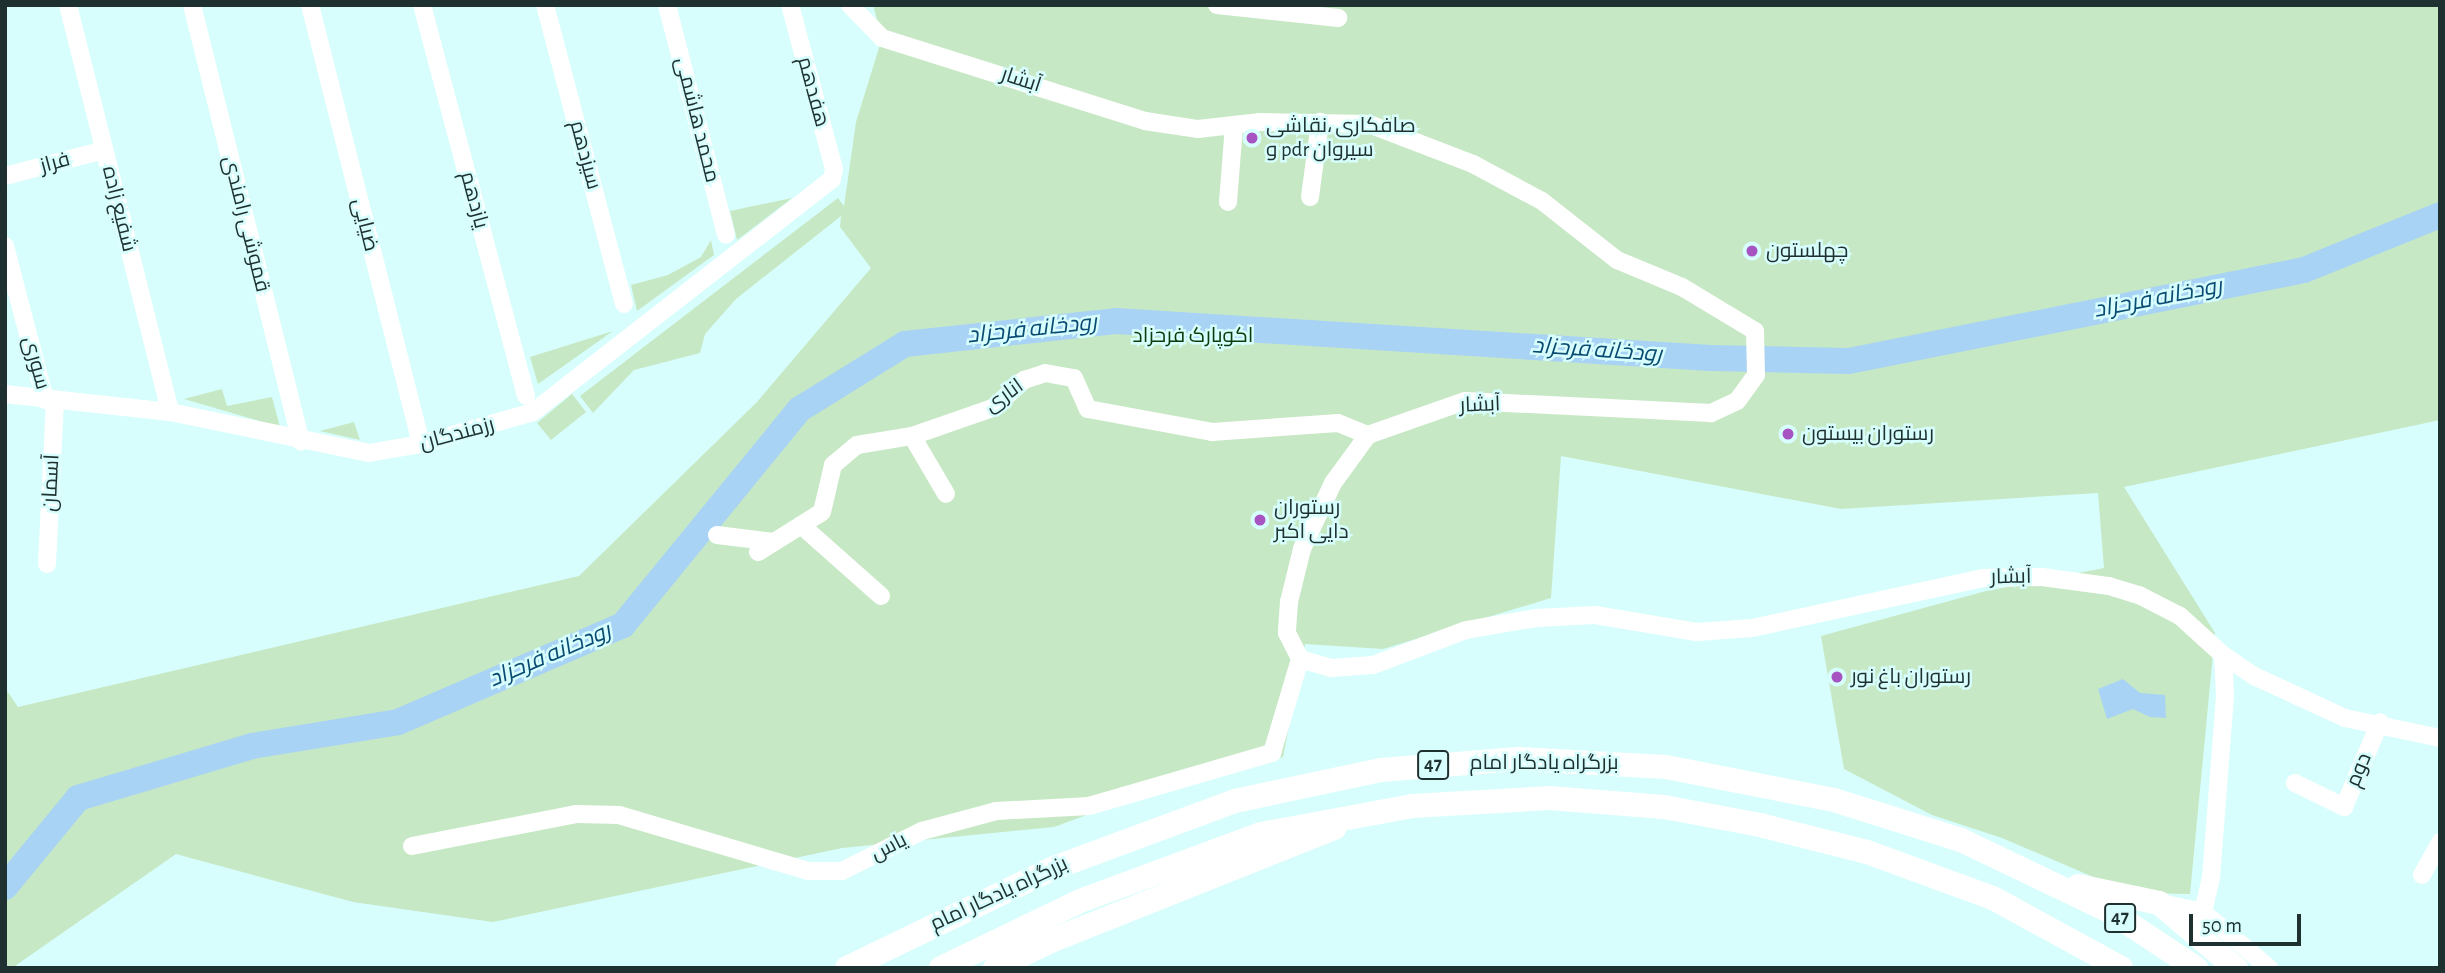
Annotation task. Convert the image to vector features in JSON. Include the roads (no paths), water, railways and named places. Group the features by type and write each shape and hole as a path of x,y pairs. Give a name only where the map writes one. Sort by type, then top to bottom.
{"highway":[{"name":"بزرگراه یادگار امام","path":"847,968 1066,863 1235,801 1339,776 1476,761 1613,762 1768,785 1961,840 2111,912 2196,968"},
{"name":"بزرگراه یادگار امام","path":"941,968 1080,901 1213,851 1287,827 1375,812 1549,798 1664,807 1760,825 1867,852 1993,898 2121,968"},
{"path":"996,968 1053,940 1375,812"},
{"path":"2039,878 2159,903 2236,968"}],"street":[{"name":"شفیع زاده","path":"68,5 170,412"},
{"name":"قموشی رامندی","path":"192,5 301,442"},
{"name":"ضیایی","path":"310,5 421,444"},
{"name":"یازدهم","path":"422,5 526,395"},
{"name":"سیزدهم","path":"545,5 624,304"},
{"name":"محمد هاشمی","path":"667,5 726,235"},
{"name":"هفدهم","path":"790,5 834,169 832,178"},
{"name":"آبشار","path":"850,5 883,38 1145,121 1198,130 1320,122 1369,124 1473,164 1542,201 1616,260 1682,287 1744,320 1755,331 1758,348 1756,375 1737,401 1711,413 1465,401 1368,435"},
{"path":"1217,5 1338,18"},
{"path":"1310,197 1320,122"},
{"path":"1228,202 1234,126"},
{"name":"فراز","path":"5,176 104,150"},
{"name":"رزمندگان","path":"5,394 170,412 301,442 369,453 421,444 533,412 832,178"},
{"name":"سوری","path":"5,246 50,401"},
{"name":"اناری","path":"758,552 822,512 833,465 858,445 912,436 993,408 1024,380 1045,373 1074,378 1088,409 1212,432 1338,423 1368,435"},
{"name":"آسمان","path":"47,564 50,401"},
{"path":"1300,659 1287,633 1289,602 1302,550 1333,482 1368,435"},
{"path":"912,436 946,494"},
{"path":"801,525 881,596"},
{"path":"717,535 774,542"},
{"name":"آبشار","path":"1300,659 1331,668 1373,665 1466,630 1536,618 1595,615 1697,632 1752,628 1983,578 2042,577 2109,586 2139,595 2180,616 2222,654 2255,676 2345,718 2380,722 2440,738"},
{"path":"2203,912 2211,878 2225,696 2222,654"},
{"name":"یاس","path":"412,846 577,814 620,815 808,871 842,871 922,831 996,811 1089,806 1272,753 1300,659"},
{"name":"دوم","path":"2295,783 2344,807 2380,722"},
{"path":"2421,875 2440,842"},
{"path":"2159,903 2203,912 2269,968"}],"water":[{"path":"2123,679 2140,693 2165,695 2166,718 2150,717 2133,709 2107,719 2098,689"}],"waterway":[{"name":"رودخانه فرحزاد","path":"5,887 78,798 252,746 398,722 623,625 800,409 905,344 1116,321 1711,358 1849,361 2304,270 2440,215"}],"place":[{"name":"صافکاری ،نقاشی و pdr سیروان","path":"1252,138"},
{"name":"چهلستون","path":"1752,251"},
{"name":"رستوران بیستون","path":"1788,434"},
{"name":"رستوران دایی اکبر","path":"1260,520"},
{"name":"رستوران باغ نور","path":"1837,677"}],"park label":[{"name":"اکوپارک فرحزاد","path":"1193,336"}]}
